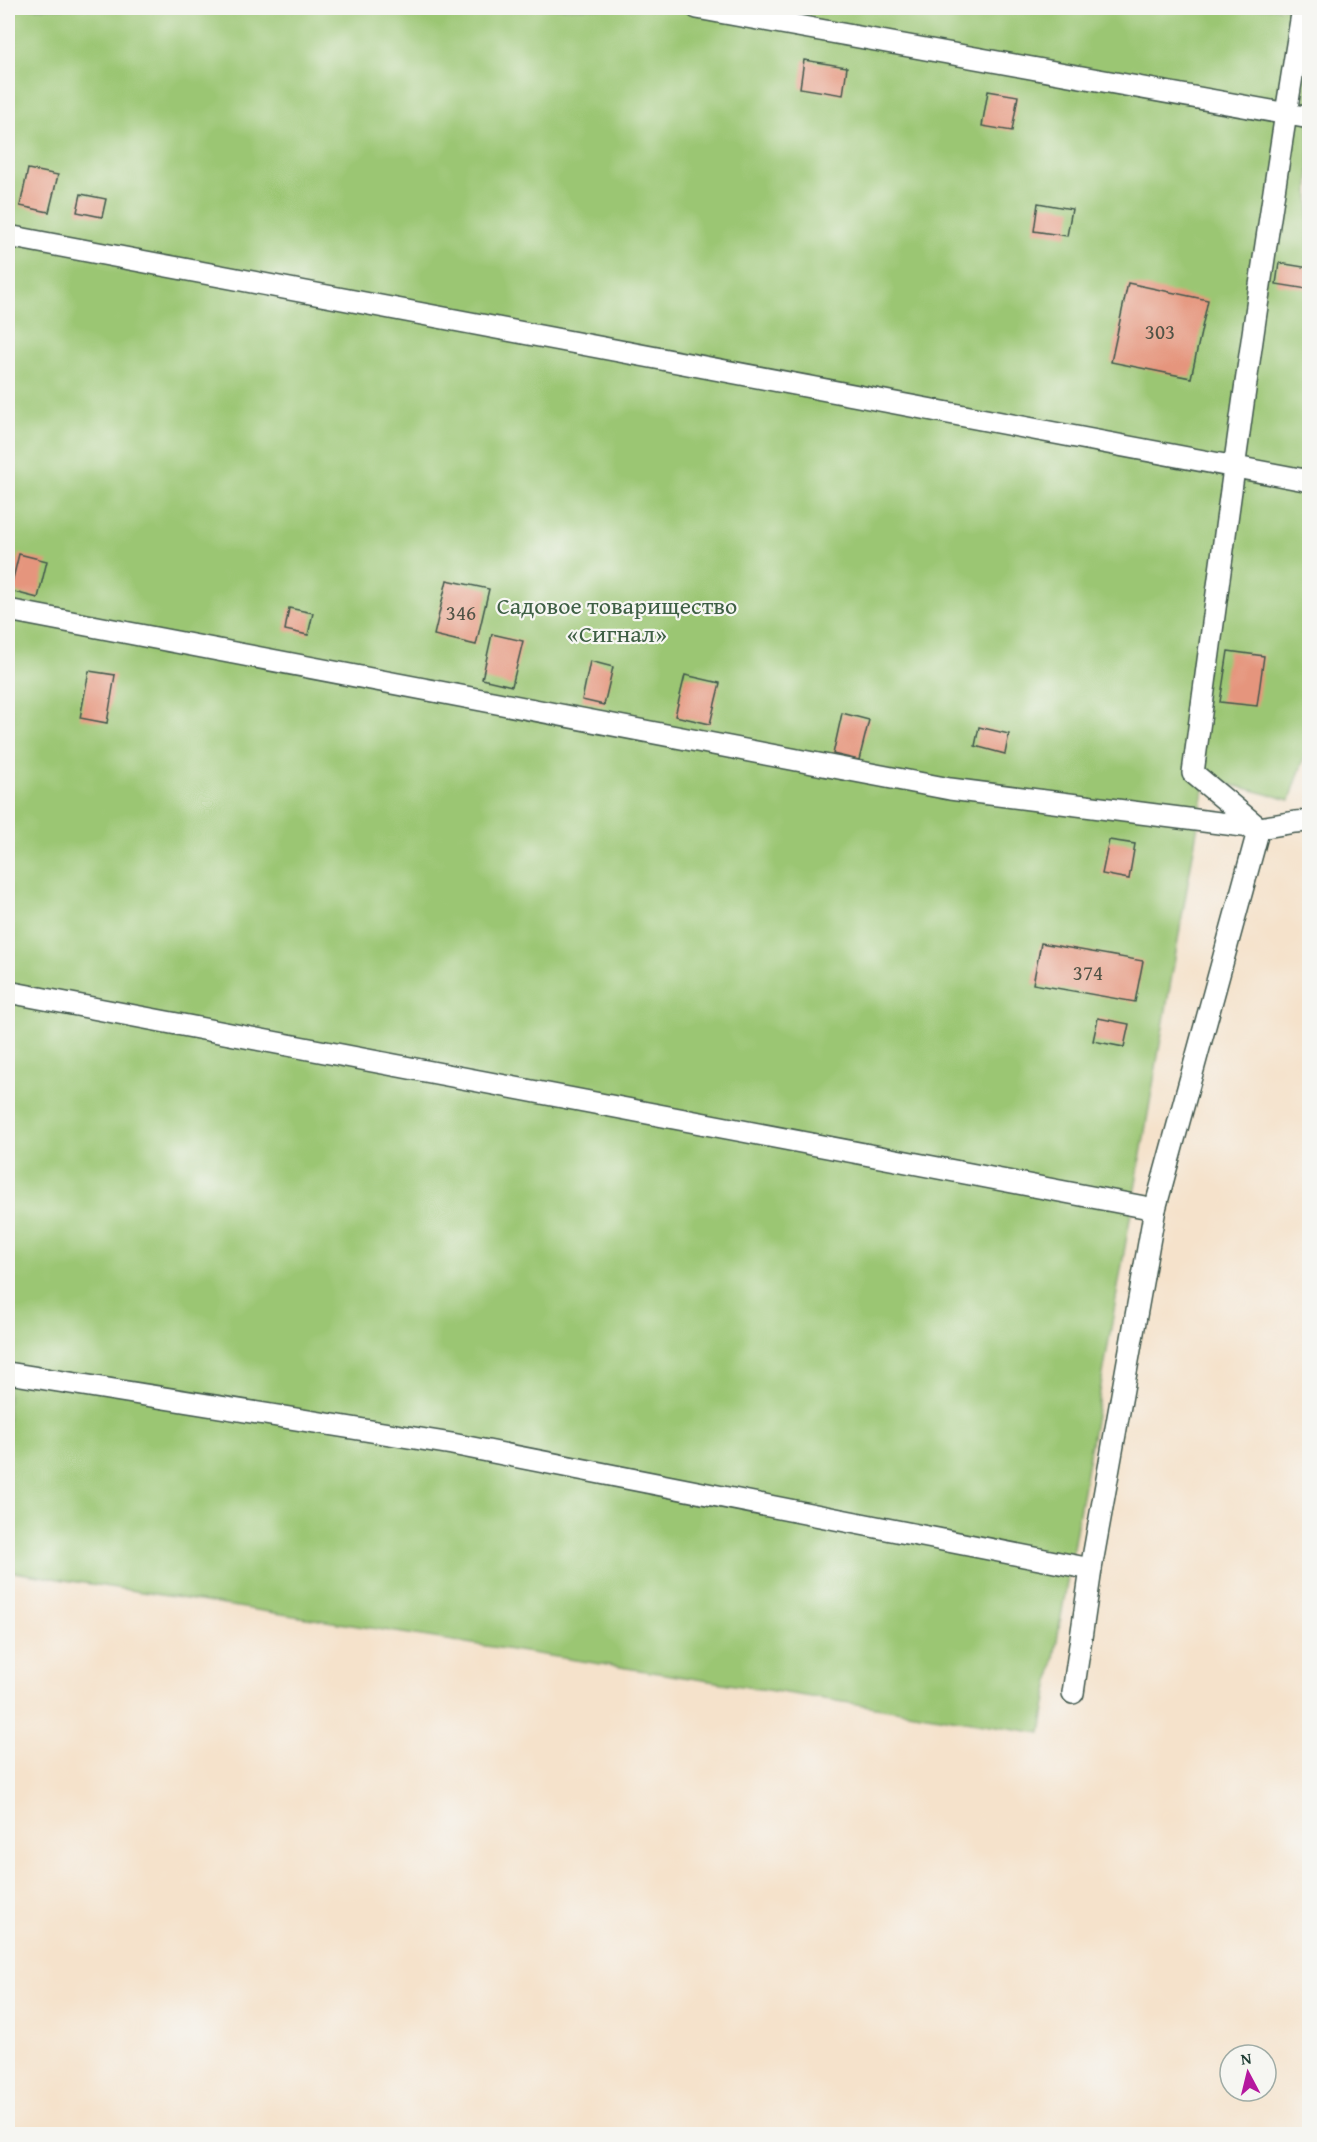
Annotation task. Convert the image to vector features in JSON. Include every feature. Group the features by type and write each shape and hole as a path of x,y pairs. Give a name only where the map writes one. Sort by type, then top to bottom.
{"lane":[{"path":"697,8 1310,118"},
{"path":"1259,828 1193,773 1234,467 1285,114 1303,8"},
{"path":"8,237 1310,481"},
{"path":"8,610 950,789 1259,828 1310,821"},
{"path":"1073,1693 1091,1569 1155,1209 1259,828"},
{"path":"8,992 1155,1209"},
{"path":"8,1373 452,1444 1091,1569"}],"green space":[{"name":"Садовое товарищество «Сигнал»","path":"8,8 1309,8 1309,743 1290,800 1206,778 1041,1733 8,1571"}],"building":[{"path":"804,60 847,67 843,95 800,88"},
{"path":"988,91 1018,96 1012,131 982,126"},
{"path":"28,169 58,175 49,212 20,206"},
{"path":"81,194 106,199 102,217 77,212"},
{"path":"1038,203 1072,209 1067,236 1034,231"},
{"path":"1279,263 1310,268 1307,289 1276,284"},
{"path":"1128,283 1208,300 1191,378 1111,362"},
{"path":"19,554 47,561 38,598 10,591"},
{"path":"447,580 489,589 476,645 434,635"},
{"path":"289,608 313,613 308,635 285,630"},
{"path":"492,634 523,641 512,686 482,679"},
{"path":"1228,651 1264,656 1257,706 1220,702"},
{"path":"590,661 613,667 604,705 582,700"},
{"path":"89,671 115,675 107,723 80,718"},
{"path":"685,675 720,683 710,724 675,716"},
{"path":"842,713 869,720 859,760 833,754"},
{"path":"979,727 1009,734 1005,754 975,746"},
{"path":"1109,840 1135,844 1129,879 1102,874"},
{"path":"1041,943 1143,961 1135,1002 1033,984"},
{"path":"1098,1018 1129,1024 1124,1047 1093,1041"}]}
